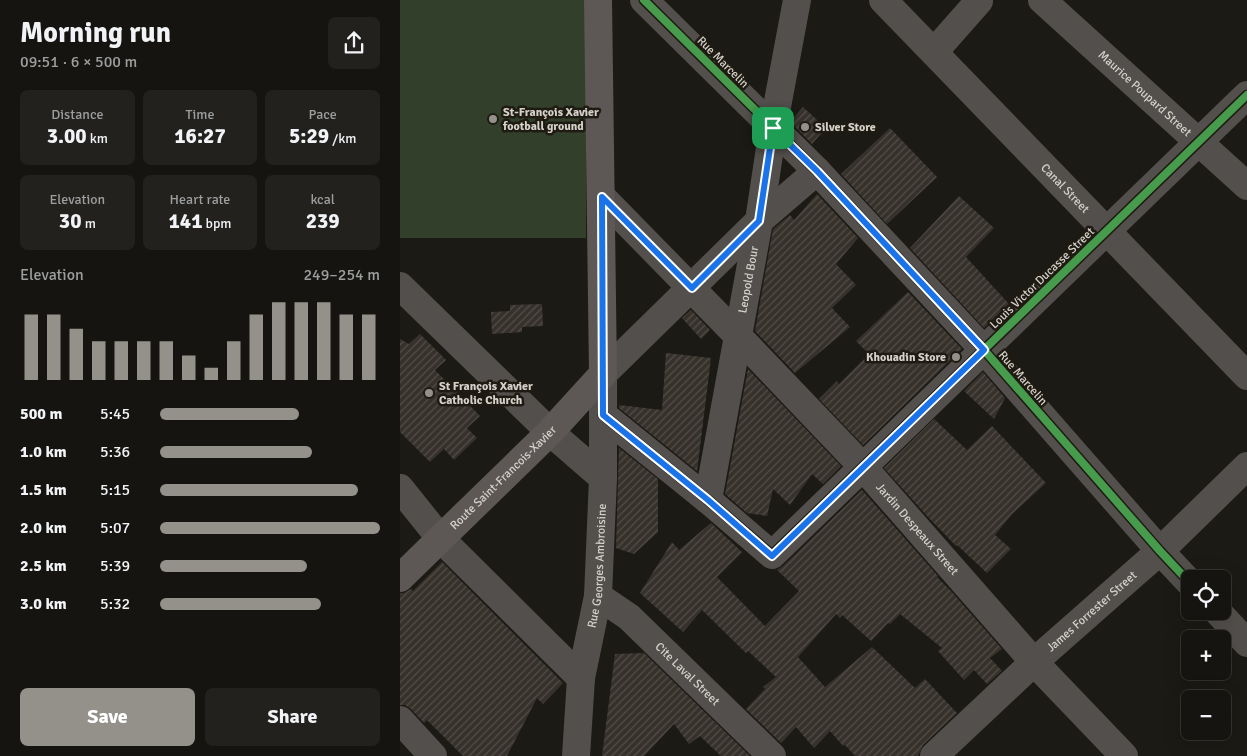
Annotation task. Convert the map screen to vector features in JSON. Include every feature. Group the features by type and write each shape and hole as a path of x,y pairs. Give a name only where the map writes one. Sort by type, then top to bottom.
{"main road":[{"path":"598,0 604,374"},
{"name":"Route Saint-Francois-Xavier","path":"400,578 550,432 604,374"}],"street":[{"name":"Rue Marcelin","path":"644,0 817,171 984,350 1181,573"},
{"name":"Leopold Bour","path":"708,500 797,0"},
{"name":"Canal Street","path":"884,0 1247,376"},
{"name":"Maurice Poupard Street","path":"1042,0 1247,186"},
{"path":"934,52 979,1"},
{"name":"Louis Victor Ducasse Street","path":"708,500 772,556 1247,95"},
{"path":"604,374 759,221 817,171"},
{"name":"Jardin Despeaux Street","path":"602,197 863,467 1034,662 1124,756"},
{"path":"400,286 550,432 604,478"},
{"name":"Rue Georges Ambroisine","path":"576,756 582,678 598,596 604,478 604,374"},
{"path":"603,415 708,500"},
{"name":"James Forrester Street","path":"934,756 1034,662 1160,551 1247,466"},
{"path":"400,488 440,538 582,678"},
{"name":"Cite Laval Street","path":"598,596 630,617 772,756"},
{"path":"1225,620 1247,643"},
{"path":"400,720 433,756"}],"green space":[{"name":"St-François Xavier football ground","path":"400,0 586,0 586,238 400,238"}],"building":[{"name":"Silver Store","path":"803,107 826,128 812,144 790,122"},
{"path":"890,128 937,177 887,224 841,174"},
{"path":"817,194 858,238 836,264 856,285 832,308 850,327 795,373 755,331 773,229 790,215 794,220"},
{"path":"959,196 994,228 966,257 1009,304 984,328 910,248"},
{"path":"908,292 962,349 863,445 819,399 837,381 839,384 869,354 856,341"},
{"path":"542,304 543,326 522,327 522,332 492,334 491,312 510,311 510,305"},
{"path":"691,310 710,330 701,339 682,318"},
{"name":"St François Xavier Catholic Church","path":"420,334 446,360 435,370 480,416 467,428 477,438 454,460 444,449 430,462 400,432 400,339 409,344"},
{"path":"666,353 711,358 697,471 619,408 619,405 662,410"},
{"path":"748,369 841,466 823,484 812,474 790,505 773,489 767,516 747,513 725,494"},
{"path":"983,372 1005,398 994,419 964,391"},
{"path":"934,419 967,450 992,426 1046,483 1012,514 995,535 1011,549 987,573 956,546 884,468"},
{"path":"619,448 658,479 658,532 634,554 616,548"},
{"path":"862,490 1002,649 990,658 1002,671 987,684 974,670 964,680 938,651 942,648 900,614 890,624 888,623 871,641 842,615 840,618 836,614 798,657 825,687 872,647 915,688 925,679 957,713 923,745 918,756 855,756 830,731 814,748 796,727 781,743 746,709 765,689 763,687 776,677 748,651 746,653 702,610 683,632 640,593 672,542 679,550 711,523 742,552 717,577 765,626 799,591 777,570"},
{"path":"442,562 563,683 543,704 537,698 507,756 463,756 427,720 424,723 411,709 405,705 400,705 400,593 411,589 413,591"},
{"path":"644,653 750,756 721,756 700,736 689,744 674,724 644,756 602,756 615,654"}],"cycle path":[{"path":"644,0 817,171 984,350 1181,573"},
{"path":"603,415 708,500 772,555 1247,95"}],"place":[{"name":"St-François Xavier football ground","path":"493,119"},
{"name":"Silver Store","path":"805,127"},
{"name":"Khouadin Store","path":"956,357"},
{"name":"St François Xavier Catholic Church","path":"429,393"}],"route":[{"path":"773,128 817,171 984,350 772,556 708,500 603,415 602,197 692,288 759,221 773,128"}]}
